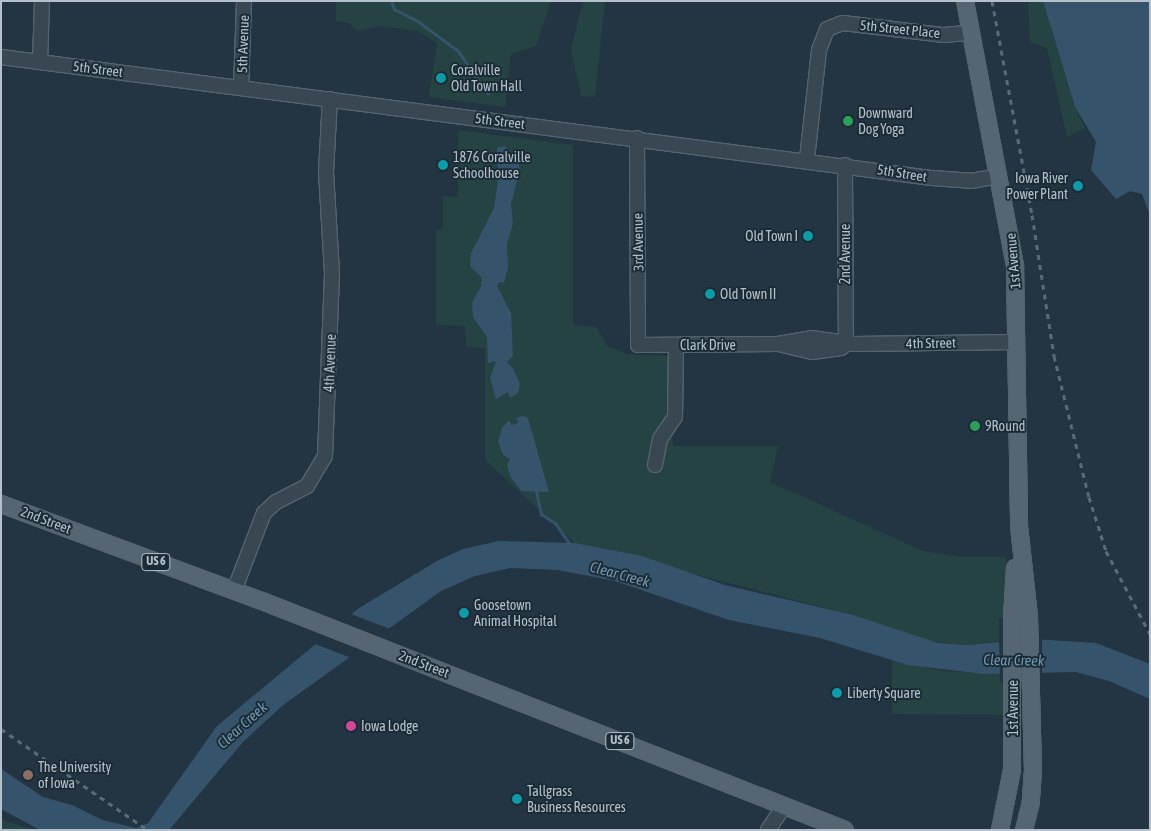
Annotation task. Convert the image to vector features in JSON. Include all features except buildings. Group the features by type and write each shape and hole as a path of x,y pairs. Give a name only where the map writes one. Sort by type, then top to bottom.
{"main road":[{"name":"1st Avenue","path":"965,1 1013,246 1017,342 1019,526 1012,618 1012,770 1000,830"},
{"name":"2nd Street","path":"1,504 395,653 845,830"},
{"name":"1st Avenue","path":"1019,526 1029,618 1032,787 1024,830"}],"street":[{"path":"40,62 42,1"},
{"name":"5th Avenue","path":"242,88 244,1"},
{"name":"5th Street Place","path":"808,159 821,39 832,26 843,23 944,35 970,33"},
{"name":"5th Street","path":"1,57 808,159 954,180 999,176"},
{"name":"4th Avenue","path":"234,591 264,514 276,502 307,486 325,456 332,273 326,172 330,99"},
{"name":"3rd Avenue","path":"637,138 638,345"},
{"name":"2nd Avenue","path":"845,164 846,344"},
{"name":"Clark Drive","path":"638,345 778,344 811,338 834,339 846,344"},
{"name":"4th Street","path":"846,344 1017,342"},
{"path":"655,465 660,439 675,417 676,345"},
{"path":"768,830 784,806"}],"green space":[{"path":"336,1 551,1 536,46 511,54 505,107 429,97 437,43 418,31 379,26 357,31 349,23 336,21"},
{"path":"583,1 605,1 595,97 581,96 571,49"},
{"path":"1028,1 1043,1 1075,107 1085,128 1067,137 1047,48 1030,42"},
{"path":"458,130 573,145 573,325 596,327 607,346 628,354 669,356 673,446 778,446 770,482 923,551 961,557 1006,557 1005,618 999,618 999,641 967,645 926,641 853,615 575,543 485,460 485,348 466,347 465,326 436,325 436,230 443,229 443,196 458,197"},
{"path":"892,660 942,671 1000,674 1000,683 1006,683 1007,715 892,714"},
{"path":"1,819 33,830 1,830"}],"water":[{"path":"1043,1 1150,1 1150,215 1142,194 1130,191 1116,199 1091,170 1096,142 1075,107"},
{"path":"505,146 507,152 519,164 519,174 511,204 513,223 507,244 508,267 504,283 499,282 497,286 511,313 513,356 507,362 513,368 520,384 518,393 510,398 508,392 496,399 490,378 496,361 488,363 487,337 473,317 472,303 481,286 482,278 470,266 471,253 494,208 498,180 497,148"},
{"path":"523,416 528,418 549,492 521,491 510,476 507,465 510,459 503,455 498,441 502,428 509,420 512,425 518,423 516,418"},
{"name":"Clear Creek","path":"499,541 575,543 642,556 725,585 853,615 938,643 967,645 1033,639 1096,643 1150,664 1150,699 1109,681 1076,672 984,674 908,665 820,638 729,620 615,581 558,570 510,568 475,576 441,591 282,706 243,742 169,830 40,830 1,809 1,769 43,797 72,805 102,820 136,828 148,823 217,726 359,608 437,561 463,549"}],"pier":[{"path":"348,613 393,630 354,659 312,643"},
{"path":"1042,637 1042,674 1000,677 999,638"}],"waterway":[{"path":"391,1 394,9 416,20 458,51 488,94"},
{"path":"536,491 541,514 555,523 569,543"}],"railway":[{"path":"992,1 1032,215 1054,356 1089,497 1106,551 1150,634"},
{"path":"1,729 148,830"}],"place":[{"name":"Coralville Old Town Hall","path":"441,78"},
{"name":"Downward Dog Yoga","path":"848,121"},
{"name":"1876 Coralville Schoolhouse","path":"443,165"},
{"name":"Iowa River Power Plant","path":"1078,186"},
{"name":"Old Town I","path":"808,236"},
{"name":"Old Town II","path":"710,294"},
{"name":"9Round","path":"975,426"},
{"name":"Goosetown Animal Hospital","path":"464,613"},
{"name":"Liberty Square","path":"837,693"},
{"name":"Iowa Lodge","path":"351,726"},
{"name":"The University of Iowa","path":"28,775"},
{"name":"Tallgrass Business Resources","path":"517,799"}]}
